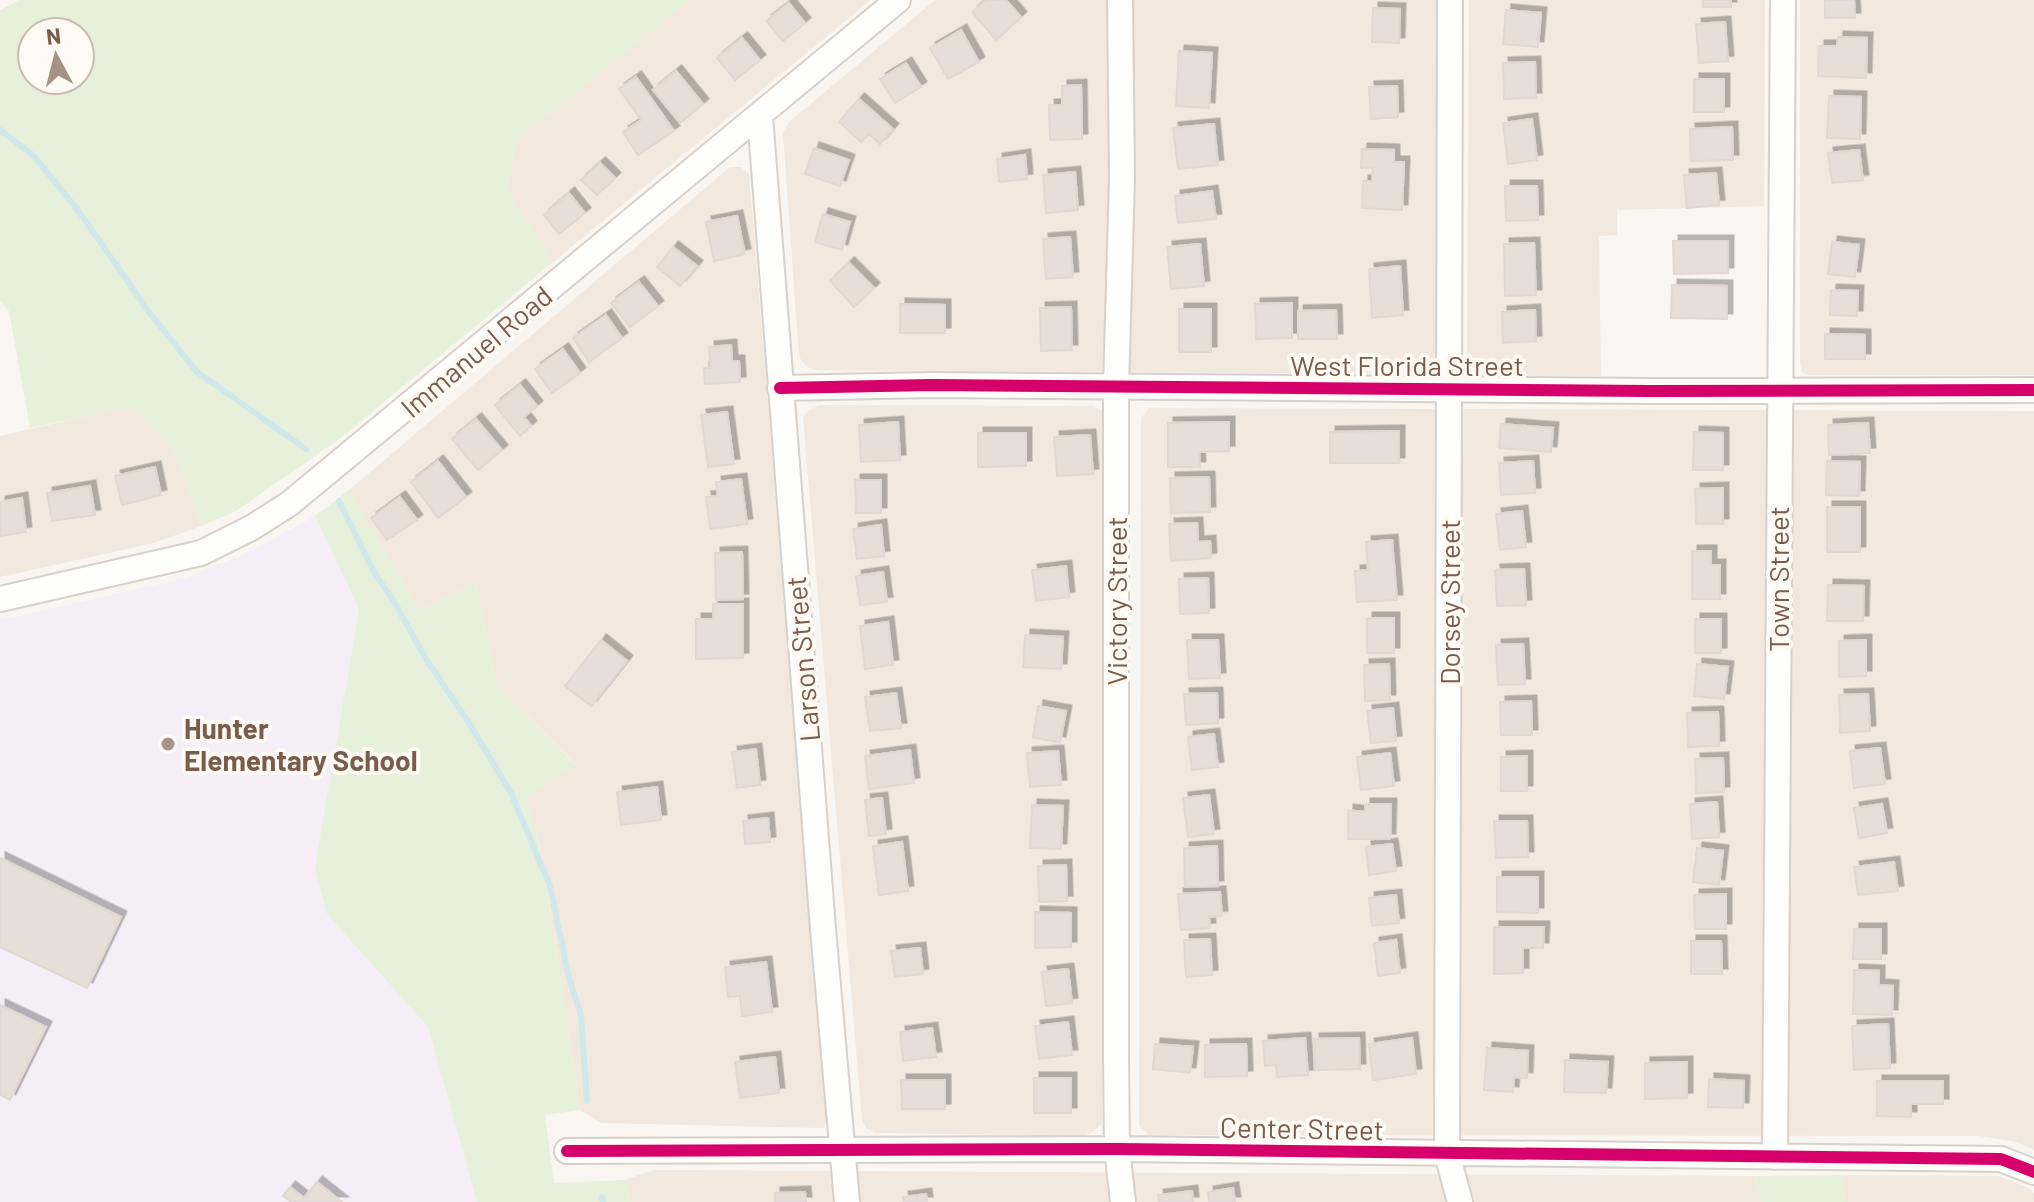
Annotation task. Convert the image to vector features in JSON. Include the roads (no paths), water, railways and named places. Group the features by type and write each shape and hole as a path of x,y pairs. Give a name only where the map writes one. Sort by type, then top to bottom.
{"street":[{"name":"Immanuel Road","path":"0,599 201,553 253,527 333,470 898,0"},
{"name":"Victory Street","path":"1120,0 1122,178 1116,388 1117,1149 1123,1202"},
{"name":"Dorsey Street","path":"1450,0 1447,1154 1460,1202"},
{"name":"Town Street","path":"1775,1157 1783,0"},
{"name":"Larson Street","path":"760,116 847,1202"},
{"name":"West Florida Street","path":"780,388 931,385 2034,390"},
{"name":"Center Street","path":"567,1151 1117,1149 2001,1159 2034,1172"}],"waterway":[{"path":"0,130 34,156 197,372 306,449"},
{"path":"339,501 375,574 511,793 550,886 569,978 581,1015 587,1101"},
{"path":"602,1197 603,1202"}],"place":[{"name":"Hunter Elementary School","path":"168,744"}]}
